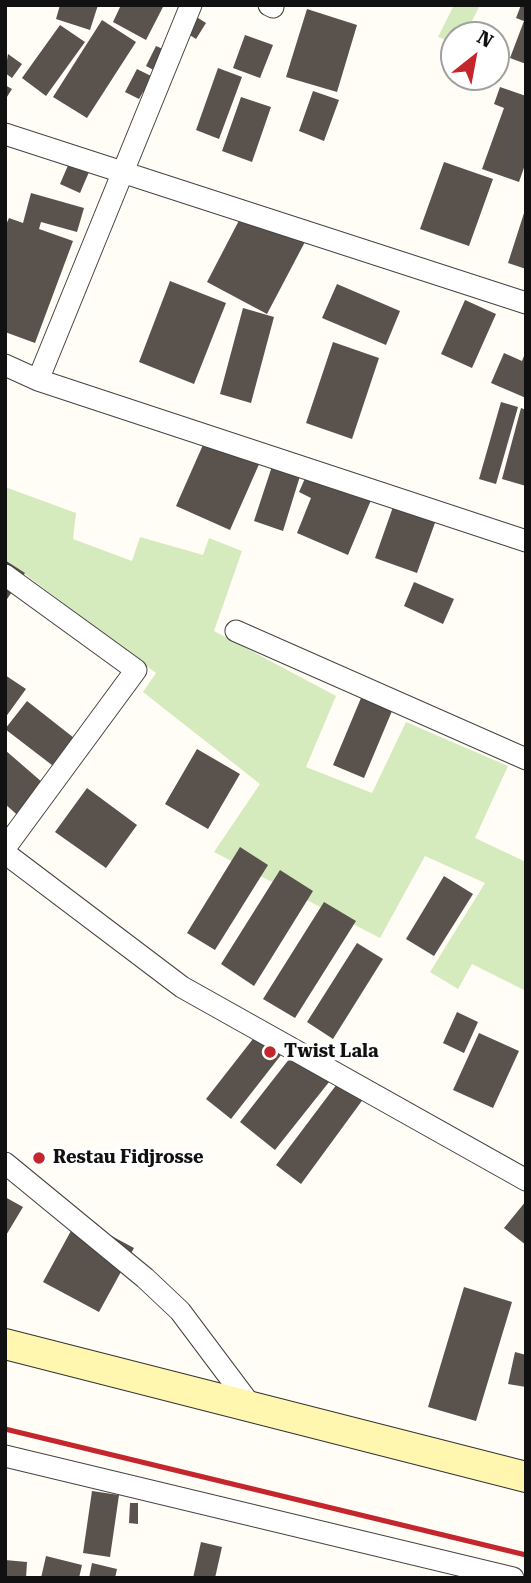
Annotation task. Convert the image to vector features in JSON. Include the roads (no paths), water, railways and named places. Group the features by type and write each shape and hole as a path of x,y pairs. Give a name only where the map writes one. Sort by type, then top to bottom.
{"main road":[{"path":"5,1344 526,1477"}],"street":[{"path":"38,380 125,173 191,5"},
{"path":"5,134 526,303"},
{"path":"5,365 38,380 526,541"},
{"path":"5,575 136,670 5,850 182,987 526,1180"},
{"path":"236,631 526,759"},
{"path":"5,1163 180,1311 252,1407"},
{"path":"5,1456 513,1578"}],"railway":[{"path":"5,1429 526,1555"}],"place":[{"name":"Twist Lala","path":"270,1052"},
{"name":"Restau Fidjrosse","path":"39,1158"}]}
